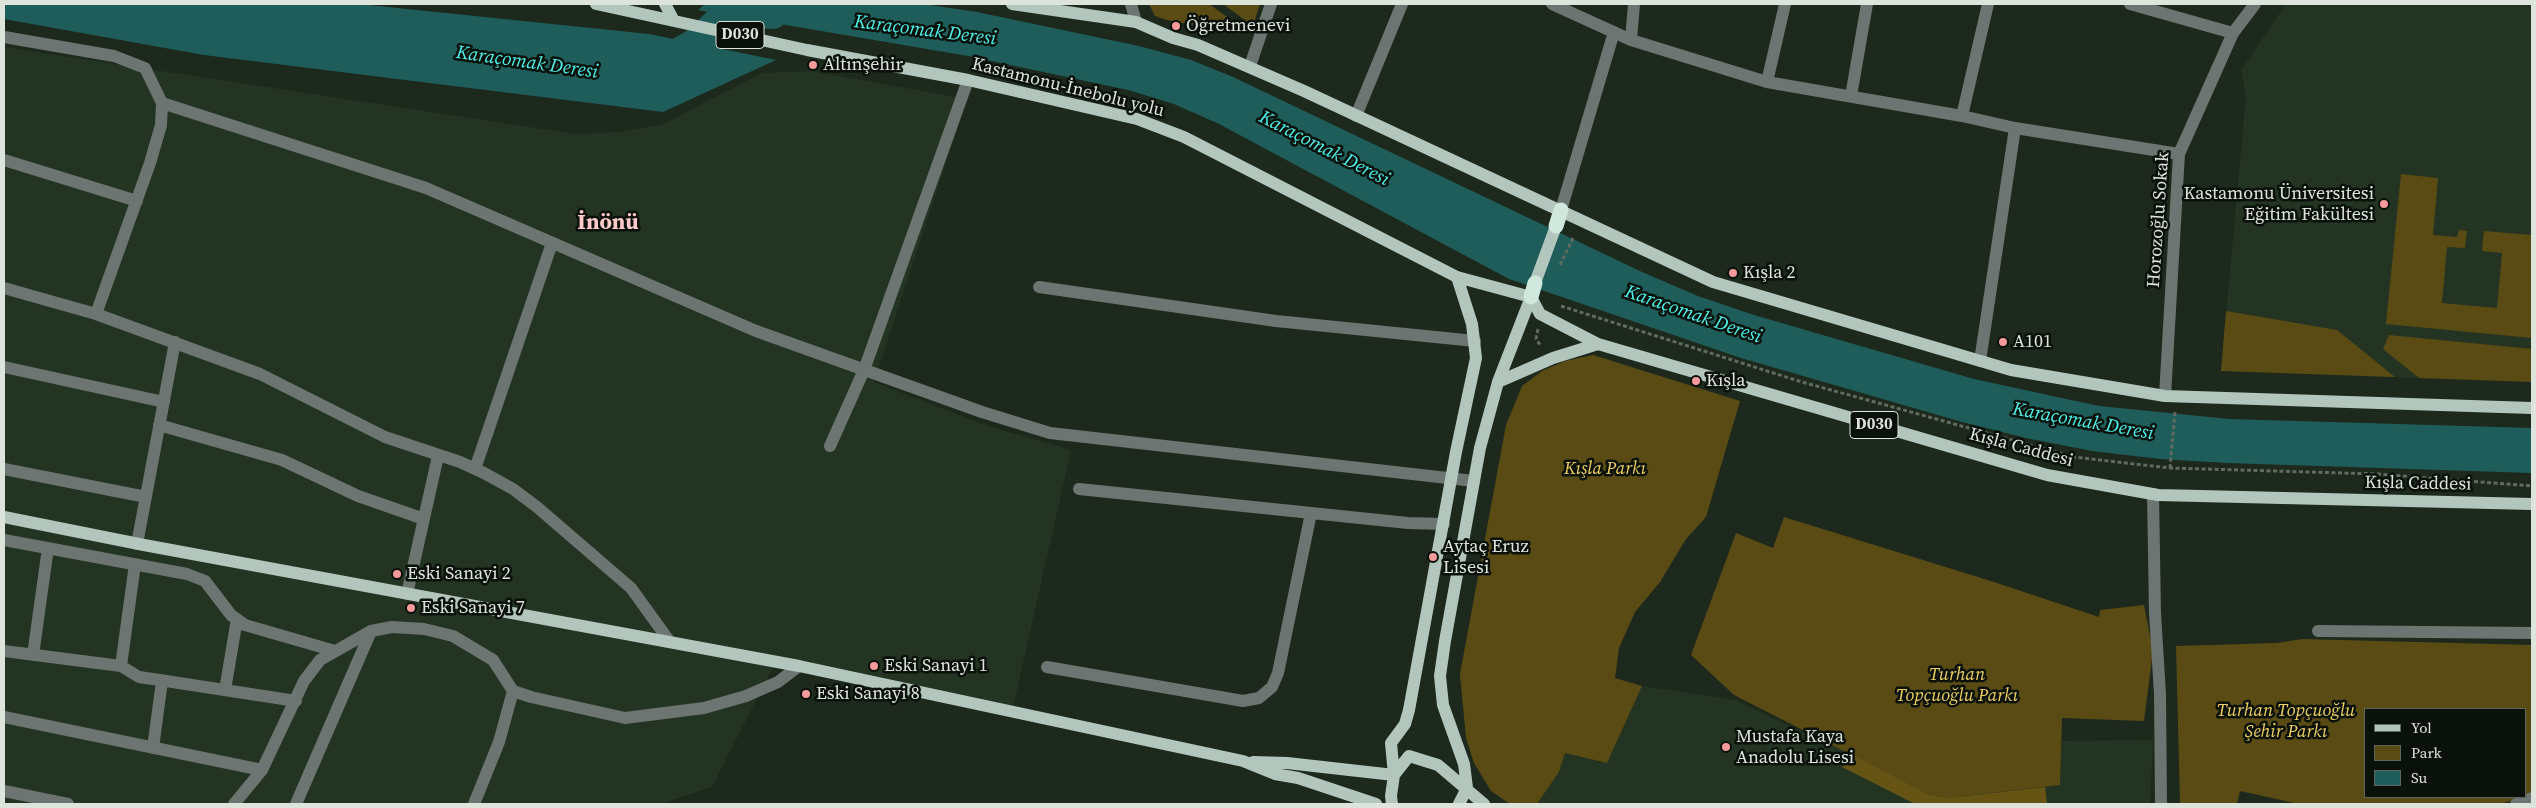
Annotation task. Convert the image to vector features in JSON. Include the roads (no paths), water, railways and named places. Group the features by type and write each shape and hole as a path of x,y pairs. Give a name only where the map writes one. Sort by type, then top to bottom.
{"highway":[{"path":"1556,226 1561,210"}],"main road":[{"name":"Kastamonu-İnebolu yolu","path":"596,4 673,19 807,50 968,80 1137,119 1184,137 1457,277 1533,290"},
{"path":"665,4 673,19"},
{"path":"1012,4 1136,22 1250,66 1713,282 1980,362 2012,370 2166,396 2532,408"},
{"path":"1459,804 1467,788 1464,764 1443,704 1440,676 1480,448 1498,382 1556,226"},
{"path":"1392,804 1394,775 1391,743 1405,724 1407,717 1451,478 1476,358 1472,324 1457,277"},
{"name":"Kışla Caddesi","path":"1533,290 1540,314 1598,344 2047,475 2152,494 2532,504"},
{"path":"1498,382 1550,359 1598,344"},
{"path":"4,517 137,544 799,666 1243,761 1275,774 1298,778 1376,804"},
{"path":"1394,775 1409,756 1438,765 1484,804"},
{"path":"1243,761 1287,762 1394,775"}],"street":[{"path":"1131,4 1136,22"},
{"path":"1250,66 1271,4"},
{"path":"1356,116 1402,4"},
{"path":"1552,4 1630,40 1767,82 1962,116 2015,128 2179,154"},
{"path":"1630,40 1634,4"},
{"path":"1767,82 1785,4"},
{"path":"1851,96 1867,4"},
{"path":"1962,116 1988,4"},
{"path":"2130,4 2233,32"},
{"name":"Horozoğlu Sokak","path":"2166,396 2179,154 2233,32 2255,4"},
{"path":"1561,210 1614,32"},
{"path":"4,37 114,56 145,68 156,87 162,103 161,125 137,200 96,314"},
{"path":"830,446 864,370 968,80"},
{"path":"162,103 426,188 756,331 982,412 1050,433 1474,481"},
{"path":"1980,362 2015,128"},
{"path":"4,160 137,200"},
{"path":"475,469 552,243"},
{"path":"1039,287 1276,321 1475,341"},
{"path":"4,288 96,314 260,374 385,437 475,469 513,489 631,588 670,642"},
{"path":"137,544 175,342"},
{"path":"4,368 164,402"},
{"path":"159,425 282,460 358,496 424,519"},
{"path":"407,594 438,456"},
{"path":"4,469 146,497"},
{"path":"1079,489 1408,523 1444,524"},
{"path":"2152,494 2154,613 2161,711 2161,804"},
{"path":"1047,667 1243,701 1259,698 1272,687 1278,673 1311,513"},
{"path":"4,540 187,574 205,580 237,619 263,632 335,651"},
{"path":"33,655 48,548"},
{"path":"121,666 135,564"},
{"path":"225,690 237,619"},
{"path":"234,804 262,770 304,681 320,660 371,631 392,627 424,629 453,636 493,660 513,691 531,697 626,718 704,708 746,696 778,682 799,666"},
{"path":"296,804 371,631"},
{"path":"2318,631 2532,633"},
{"path":"4,651 121,666 139,677 296,700"},
{"path":"153,748 162,681"},
{"path":"474,804 499,742 513,691"},
{"path":"4,717 262,770"},
{"path":"4,791 68,804"},
{"path":"2516,804 2532,798"}],"water":[{"path":"4,4 359,4 649,34 776,60 663,112 204,55 4,19"},
{"path":"705,4 923,4 977,12 1139,46 1191,60 1233,77 1642,272 1698,296 1754,315 1974,379 2099,406 2229,419 2532,428 2532,473 2160,459 2092,451 2026,438 1962,422 1741,358 1509,279 1219,124 1174,104 1128,90 968,56 698,10"}],"waterway":[{"name":"Karaçomak Deresi","path":"659,67 698,44 728,15 747,10 772,12"}],"place":[{"name":"Öğretmenevi","path":"1176,26"},
{"name":"Altınşehir","path":"813,65"},
{"name":"Kastamonu Üniversitesi Eğitim Fakültesi","path":"2384,204"},
{"name":"Kışla 2","path":"1733,273"},
{"name":"A101","path":"2003,342"},
{"name":"Kışla","path":"1696,381"},
{"name":"Aytaç Eruz Lisesi","path":"1433,557"},
{"name":"Eski Sanayi 2","path":"397,574"},
{"name":"Eski Sanayi 7","path":"411,608"},
{"name":"Eski Sanayi 1","path":"874,666"},
{"name":"Eski Sanayi 8","path":"806,694"},
{"name":"Mustafa Kaya Anadolu Lisesi","path":"1726,747"}],"district":[{"name":"İnönü","path":"608,223"}],"park label":[{"name":"Kışla Parkı","path":"1605,469"},
{"name":"Turhan Topçuoğlu Parkı","path":"1957,685"},
{"name":"Turhan Topçuoğlu Şehir Parkı","path":"2286,721"}]}
